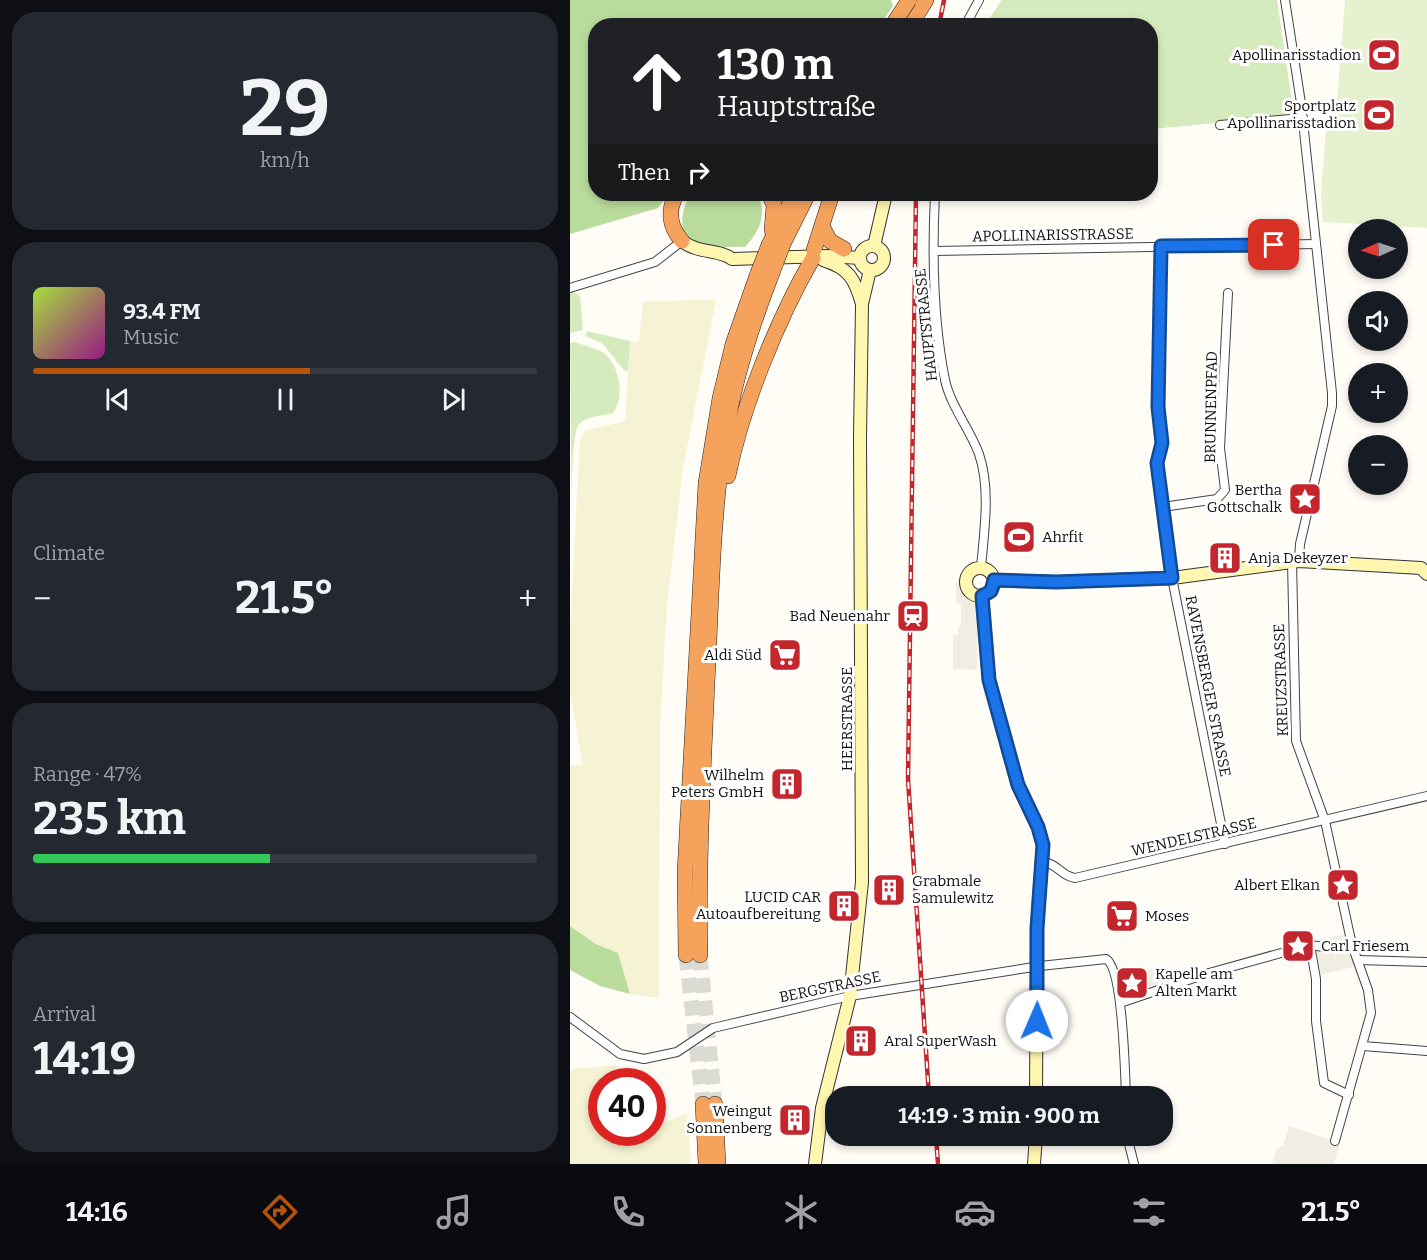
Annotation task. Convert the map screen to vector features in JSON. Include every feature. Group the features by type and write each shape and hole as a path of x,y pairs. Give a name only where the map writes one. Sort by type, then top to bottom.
{"highway":[{"path":"897,18 909,0"},
{"path":"915,18 926,0"},
{"path":"673,201 670,220 682,241"},
{"path":"771,201 776,244"},
{"path":"765,273 732,397 722,455 715,522 701,835 693,955 686,872 706,483 720,398 733,344 765,273 792,201"},
{"path":"776,244 804,201"},
{"path":"715,522 737,436 776,331 814,254 830,201"},
{"path":"822,228 830,241 844,249"},
{"path":"706,1164 709,1104 718,1164"}],"main road":[{"path":"898,0 902,18"},
{"path":"874,246 884,201"},
{"path":"682,241 698,250 727,255 732,259 814,254 844,249 861,255"},
{"path":"867,246 874,246 884,252 885,260 881,267 870,270 862,264 861,255 867,246"},
{"path":"814,254 861,255"},
{"path":"814,254 851,274 862,304"},
{"name":"HEERSTRASSE","path":"815,1164 822,1108 850,996 862,882 860,437 862,304 870,270"},
{"path":"994,580 1056,582 1172,578 1296,562 1421,568 1427,574"},
{"path":"981,568 991,572 994,580 991,591 982,596 971,592 966,581 970,572 981,568"},
{"path":"982,596 989,680 1018,785 1041,836 1043,862 1037,967 1036,1086"},
{"path":"1034,1164 1035,1146"}],"street":[{"path":"969,18 979,0"},
{"name":"KREUZSTRASSE","path":"1285,0 1303,118 1332,406 1296,562 1296,741 1325,821 1352,945 1368,990 1371,1013 1335,1141"},
{"path":"1220,125 1303,118"},
{"name":"HAUPTSTRASSE","path":"935,201 936,300 945,382 953,404 979,453 983,471 985,531 981,568"},
{"path":"570,288 655,262 682,241"},
{"name":"APOLLINARISSTRASSE","path":"934,251 1316,244"},
{"name":"RAVENSBERGER STRASSE","path":"1161,246 1158,407 1162,443 1157,463 1172,578 1225,844"},
{"name":"BRUNNENPFAD","path":"1163,507 1217,500 1225,490 1220,448 1228,293"},
{"name":"WENDELSTRASSE","path":"1043,862 1055,865 1070,877 1225,844 1427,796"},
{"path":"1310,945 1316,979 1316,1021 1324,1083 1349,1095"},
{"path":"1125,1086 1120,1003 1310,945 1337,949 1352,945"},
{"name":"BERGSTRASSE","path":"570,1017 620,1054 644,1059 677,1052 713,1028 850,996 1103,959 1114,966 1120,1003"},
{"path":"1358,960 1427,962"},
{"path":"1363,1046 1427,1051"},
{"path":"1130,1146 1134,1164"}],"shaded area":[{"path":"716,300 683,468 667,605 660,727 659,998 630,994 618,953 596,944 570,926 570,765 583,765 570,693 570,628 580,440 585,431 625,421 630,341 639,342 643,301"},
{"path":"956,582 962,582 977,604 977,670 953,669 953,635 958,635 958,628 961,624 961,604 956,603"},
{"path":"1347,934 1357,966 1319,975 1311,941"},
{"path":"1114,966 1168,971 1209,973 1120,1003"},
{"path":"615,1065 620,1068 588,1068 588,1146 666,1146 666,1122 687,1113 691,1164 570,1164 570,1072 573,1069"},
{"path":"1289,1126 1340,1143 1334,1164 1272,1164 1277,1148 1283,1146"}],"green space":[{"path":"570,0 891,0 893,6 885,18 588,18 588,201 663,201 658,208 570,234"},
{"path":"1002,0 1277,0 1294,116 1158,128 1158,18 990,18"},
{"name":"Sportplatz Apollinarisstadion","path":"1345,0 1427,0 1427,228 1408,227 1408,219 1348,219 1348,223 1323,222 1321,194 1327,116 1336,114"},
{"path":"687,201 761,201 762,216 755,235 745,247 701,246 687,237 684,231 682,223"},
{"path":"570,290 580,296 583,330 570,333"},
{"path":"587,331 630,341 628,371 624,370 602,343 585,336"},
{"path":"575,342 606,355 615,368 620,392 613,413 589,418 578,426 575,435 572,544 570,343"},
{"path":"570,926 596,944 618,953 630,994 600,986 570,970"}],"tunnel":[{"path":"686,955 703,1104"},
{"path":"700,955 715,1104"}],"railway":[{"path":"941,18 944,0"},
{"path":"916,201 908,779 928,1086"},
{"path":"937,1146 938,1164"}],"place":[{"name":"Apollinarisstadion","path":"1384,55"},
{"name":"Sportplatz Apollinarisstadion","path":"1379,115"},
{"name":"Bertha Gottschalk","path":"1305,499"},
{"name":"Ahrfit","path":"1019,537"},
{"name":"Anja Dekeyzer","path":"1225,558"},
{"name":"Bad Neuenahr","path":"913,616"},
{"name":"Aldi Süd","path":"785,655"},
{"name":"Wilhelm Peters GmbH","path":"787,784"},
{"name":"Albert Elkan","path":"1343,885"},
{"name":"Grabmale Samulewitz","path":"889,890"},
{"name":"LUCID CAR Autoaufbereitung","path":"844,906"},
{"name":"Moses","path":"1122,916"},
{"name":"Carl Friesem","path":"1298,946"},
{"name":"Kapelle am Alten Markt","path":"1132,983"},
{"name":"Aral SuperWash","path":"861,1041"},
{"name":"Weingut Sonnenberg","path":"795,1120"}],"route":[{"path":"1037,1021 1037,928 1043,845 1038,827 1018,785 989,680 982,596 991,591 994,580 1056,582 1172,578 1157,463 1162,447 1158,407 1161,246 1274,245"}]}
